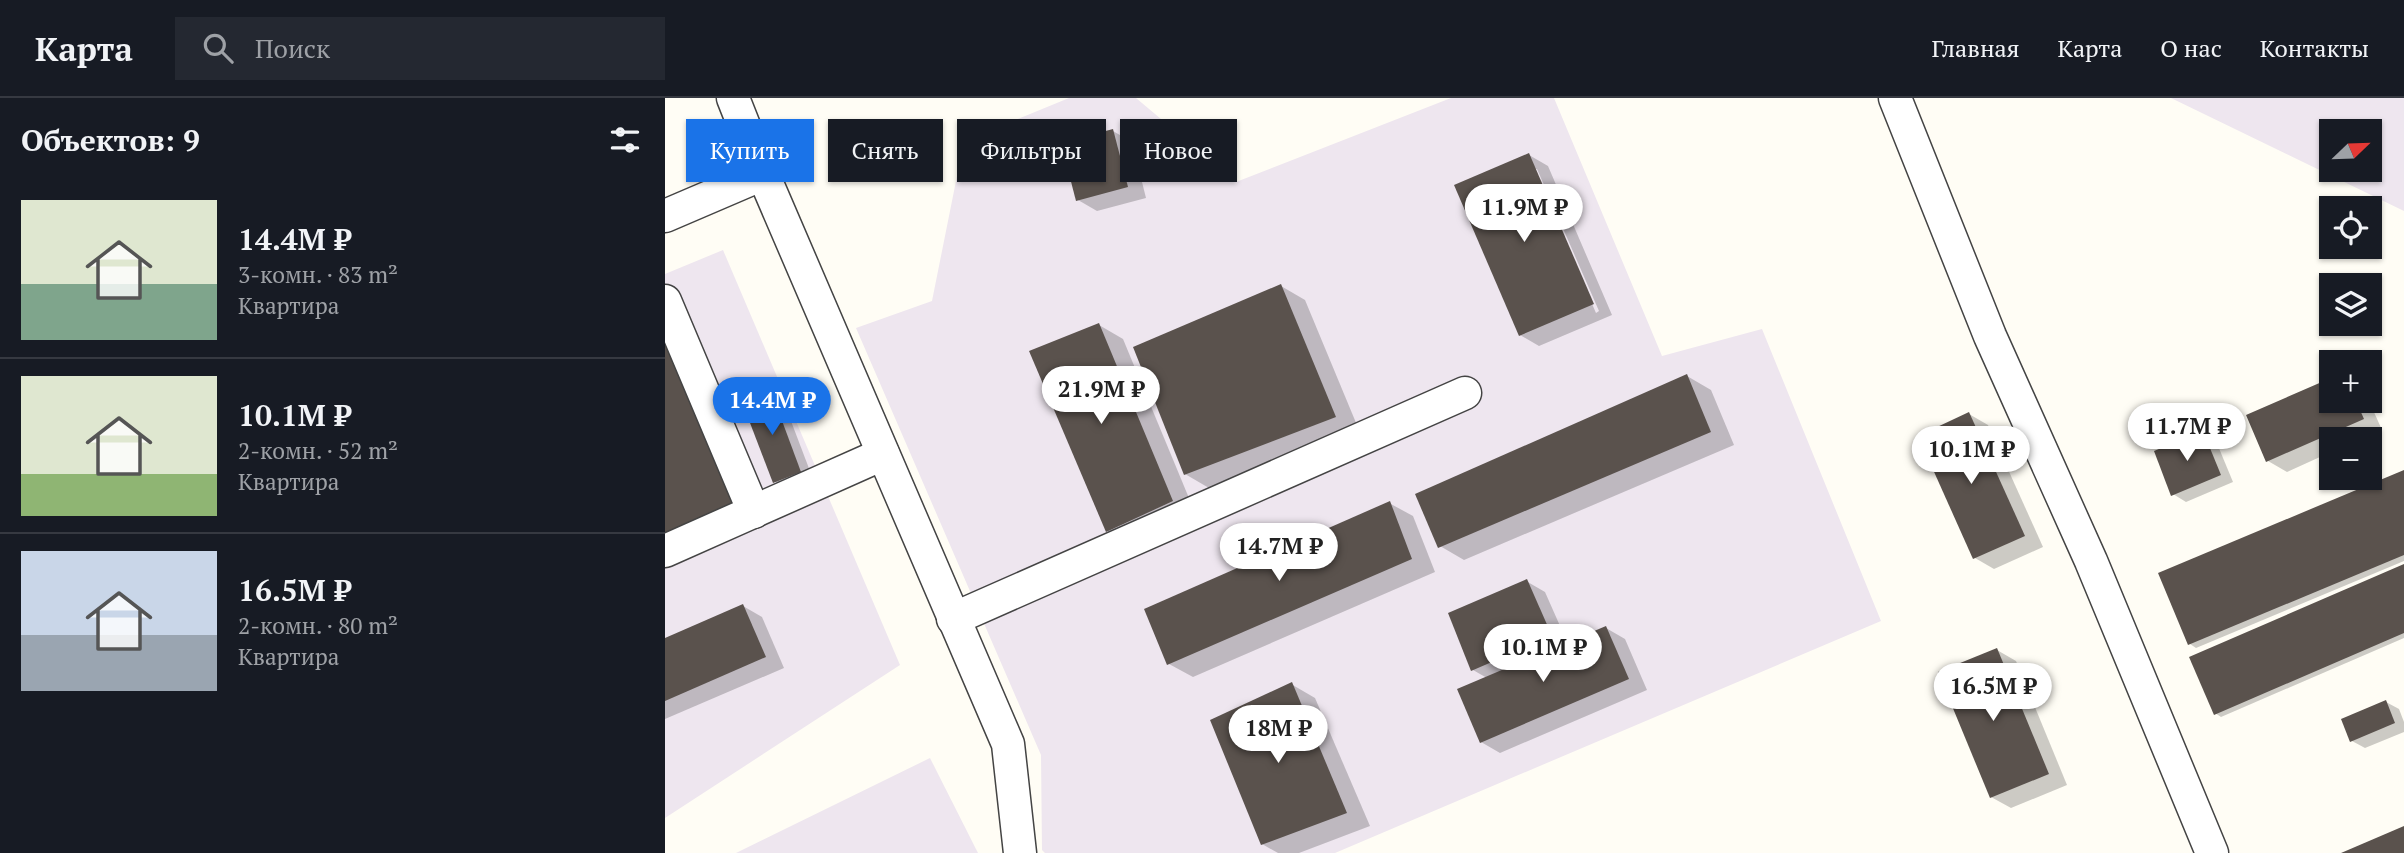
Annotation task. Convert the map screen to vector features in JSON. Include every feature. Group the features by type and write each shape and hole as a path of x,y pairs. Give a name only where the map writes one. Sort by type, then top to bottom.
{"street":[{"path":"733,98 741,119"},
{"path":"1895,98 1990,336 2091,561 2212,853"},
{"path":"665,216 744,182"},
{"path":"766,182 1007,744 1020,853"},
{"path":"665,301 754,512"},
{"path":"953,618 1465,393"},
{"path":"665,551 883,454"}],"shaded area":[{"path":"1069,98 1136,98 1161,119 1120,119 1120,182 1237,182 1451,98 1554,98 1662,356 1762,329 1881,621 1335,853 1045,853 1042,850 1041,755 856,328 932,301 957,176 957,182 1106,182 1106,119 1018,119"},
{"path":"2171,98 2404,98 2404,211 2382,200 2382,196 2373,196 2344,182 2382,182 2382,119 2319,119 2319,170"},
{"path":"723,250 900,665 665,818 665,274"},
{"path":"930,758 978,853 736,853"}],"building":[{"path":"1113,129 1120,156 1120,182 1127,182 1128,187 1076,201 1071,182 1106,182 1106,131"},
{"path":"1529,153 1594,304 1519,336 1454,185"},
{"path":"1281,284 1336,417 1184,475 1133,347"},
{"path":"665,323 740,501 665,533"},
{"path":"1099,323 1173,501 1106,532 1029,351"},
{"path":"1687,374 1711,432 1438,548 1415,494"},
{"path":"2319,383 2319,413 2361,413 2364,419 2346,427 2319,427 2319,439 2266,462 2246,415"},
{"path":"771,391 801,472 773,483 742,402"},
{"path":"1969,412 2025,536 1973,559 1918,436"},
{"path":"2203,431 2221,475 2171,496 2154,451"},
{"path":"2404,470 2404,555 2188,645 2158,573 2356,490 2382,490 2382,479"},
{"path":"1390,501 1412,559 1167,665 1144,609"},
{"path":"2404,564 2404,633 2214,715 2189,657"},
{"path":"1527,579 1552,636 1471,671 1448,613"},
{"path":"743,604 766,657 665,701 665,638"},
{"path":"1606,626 1629,679 1480,743 1457,689"},
{"path":"1997,648 2049,774 1990,798 1938,672"},
{"path":"1292,682 1347,813 1261,845 1210,720"},
{"path":"2386,700 2395,723 2350,742 2341,719"},
{"path":"2404,826 2404,853 2341,853"}]}
